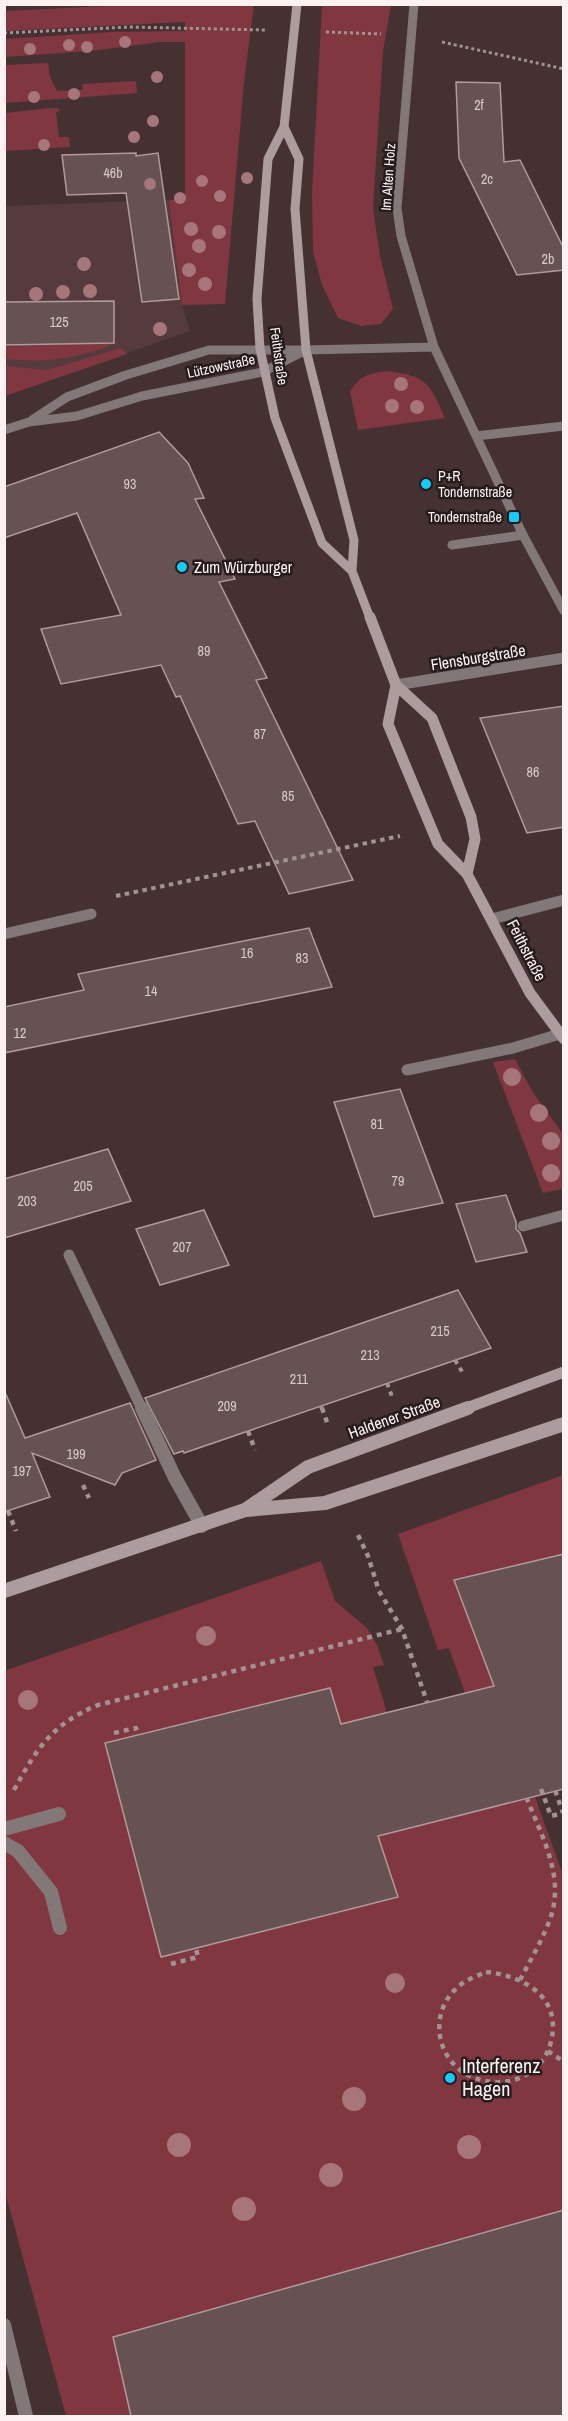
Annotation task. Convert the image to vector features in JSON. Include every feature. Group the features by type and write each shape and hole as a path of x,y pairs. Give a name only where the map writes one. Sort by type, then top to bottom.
{"main road":[{"name":"Feithstraße","path":"297,4 284,127 268,159 257,299 260,349 263,372 278,427 322,543 352,571"},
{"name":"Feithstraße","path":"284,127 299,159 295,208 306,350 354,540 352,571 396,685 432,718 460,786 471,817 475,839 467,874"},
{"name":"Feithstraße","path":"396,685 388,724 438,844 467,874 530,993 562,1036"},
{"name":"Haldener Straße","path":"4,1591 245,1510 308,1467 564,1372"},
{"name":"Haldener Straße","path":"245,1510 325,1503 564,1424"}],"street":[{"name":"Im Alten Holz","path":"414,4 397,208 401,236 434,347 523,535 564,611"},
{"path":"306,350 434,347"},
{"name":"Lützowstraße","path":"29,422 67,397 126,375 209,350 306,350"},
{"name":"Lützowstraße","path":"4,430 29,422 77,416 142,396 263,372 306,350"},
{"path":"476,436 564,426"},
{"path":"452,545 523,535"},
{"name":"Flensburgstraße","path":"396,685 564,658"},
{"path":"492,919 564,900"},
{"path":"4,934 91,914"},
{"path":"407,1070 562,1036"},
{"path":"523,1226 564,1215"},
{"path":"69,1255 176,1478 202,1526"},
{"path":"4,1829 59,1814"},
{"path":"4,1843 18,1851 51,1892 60,1928"},
{"path":"4,2325 7,2348 26,2416"}],"path":[{"path":"4,33 130,27 210,28"},
{"path":"412,35 564,69"},
{"path":"91,914 89,902 400,836"},
{"path":"455,1360 466,1380"},
{"path":"387,1383 396,1405"},
{"path":"321,1406 330,1430"},
{"path":"248,1431 255,1450"},
{"path":"83,1485 89,1498"},
{"path":"8,1511 16,1531"},
{"path":"358,1535 368,1556 379,1591 402,1629 427,1702"},
{"path":"13,1792 40,1744 65,1719 78,1712 98,1705 402,1629"},
{"path":"114,1733 136,1728 138,1735"},
{"path":"542,1789 551,1816 563,1813 554,1787"},
{"path":"520,1980 550,1919 555,1900 555,1876 527,1799"},
{"path":"171,1964 198,1957 196,1949"},
{"path":"486,1972 511,1975 520,1980 530,1984 542,1997 552,2015 554,2028 544,2061 525,2076 504,2083 487,2082 470,2076 454,2064 445,2052 439,2036 438,2019 442,2004 452,1988 467,1978 486,1972"},
{"path":"548,2051 564,2062"}],"shaded area":[{"path":"126,5 254,5 244,82 225,304 182,305 169,200 185,199 185,42 160,42 91,51 5,57 5,39 112,32 185,31 185,22 5,31 5,11"},
{"path":"322,5 391,5 383,51 373,208 380,256 393,309 381,324 361,326 338,318 322,285 313,251 312,193"},
{"path":"48,63 50,77 57,91 82,90 83,84 136,81 137,93 5,103 5,65"},
{"path":"58,108 60,111 56,112 59,137 69,137 70,147 5,151 5,113"},
{"path":"169,200 182,305 190,331 5,396 4,206"},
{"path":"118,342 76,356 48,360 5,359 5,347"},
{"path":"121,348 127,354 5,396 5,366 47,370"},
{"path":"387,371 411,375 425,383 435,396 445,418 358,430 350,392 365,376"},
{"path":"515,1059 532,1091 563,1134 563,1189 543,1193 493,1062"},
{"path":"563,1475 563,1554 455,1580 501,1705 472,1713 449,1648 438,1650 398,1534"},
{"path":"321,1561 335,1601 367,1628 377,1645 384,1665 373,1667 393,1732 347,1744 330,1689 105,1743 161,1957 397,1897 378,1836 535,1797 563,1875 563,2210 113,2337 131,2416 66,2416 5,2192 4,1671"}],"building":[{"path":"456,82 500,83 504,162 520,160 564,249 564,270 517,275 459,158"},
{"path":"136,153 136,156 158,153 179,299 142,302 126,193 67,195 62,155"},
{"path":"114,301 114,343 4,345 4,302"},
{"path":"159,432 188,463 204,498 195,499 235,579 219,582 267,678 256,680 353,880 289,894 255,821 238,824 180,696 176,697 161,665 61,684 41,629 121,615 77,513 4,538 4,487"},
{"path":"564,706 564,827 527,833 480,718"},
{"path":"309,928 332,987 4,1053 4,1007 84,990 78,974"},
{"path":"400,1089 443,1203 374,1217 334,1102"},
{"path":"108,1149 131,1201 4,1238 4,1179"},
{"path":"506,1195 516,1222 516,1229 520,1233 527,1252 476,1262 456,1204"},
{"path":"204,1210 229,1265 160,1285 136,1229"},
{"path":"458,1290 491,1348 184,1453 183,1451 174,1454 145,1398"},
{"path":"4,1390 25,1438 130,1403 156,1460 122,1473 115,1485 32,1453 50,1497 4,1512"},
{"path":"564,1554 564,1789 378,1836 398,1897 161,1957 105,1743 330,1688 341,1724 494,1686 454,1580"},
{"path":"564,2210 564,2416 131,2416 113,2337"}],"place":[{"name":"P+R Tondernstraße","path":"426,484"},
{"name":"Tondernstraße","path":"514,517"},
{"name":"Zum Würzburger","path":"182,567"},
{"name":"Interferenz Hagen","path":"450,2078"}]}
